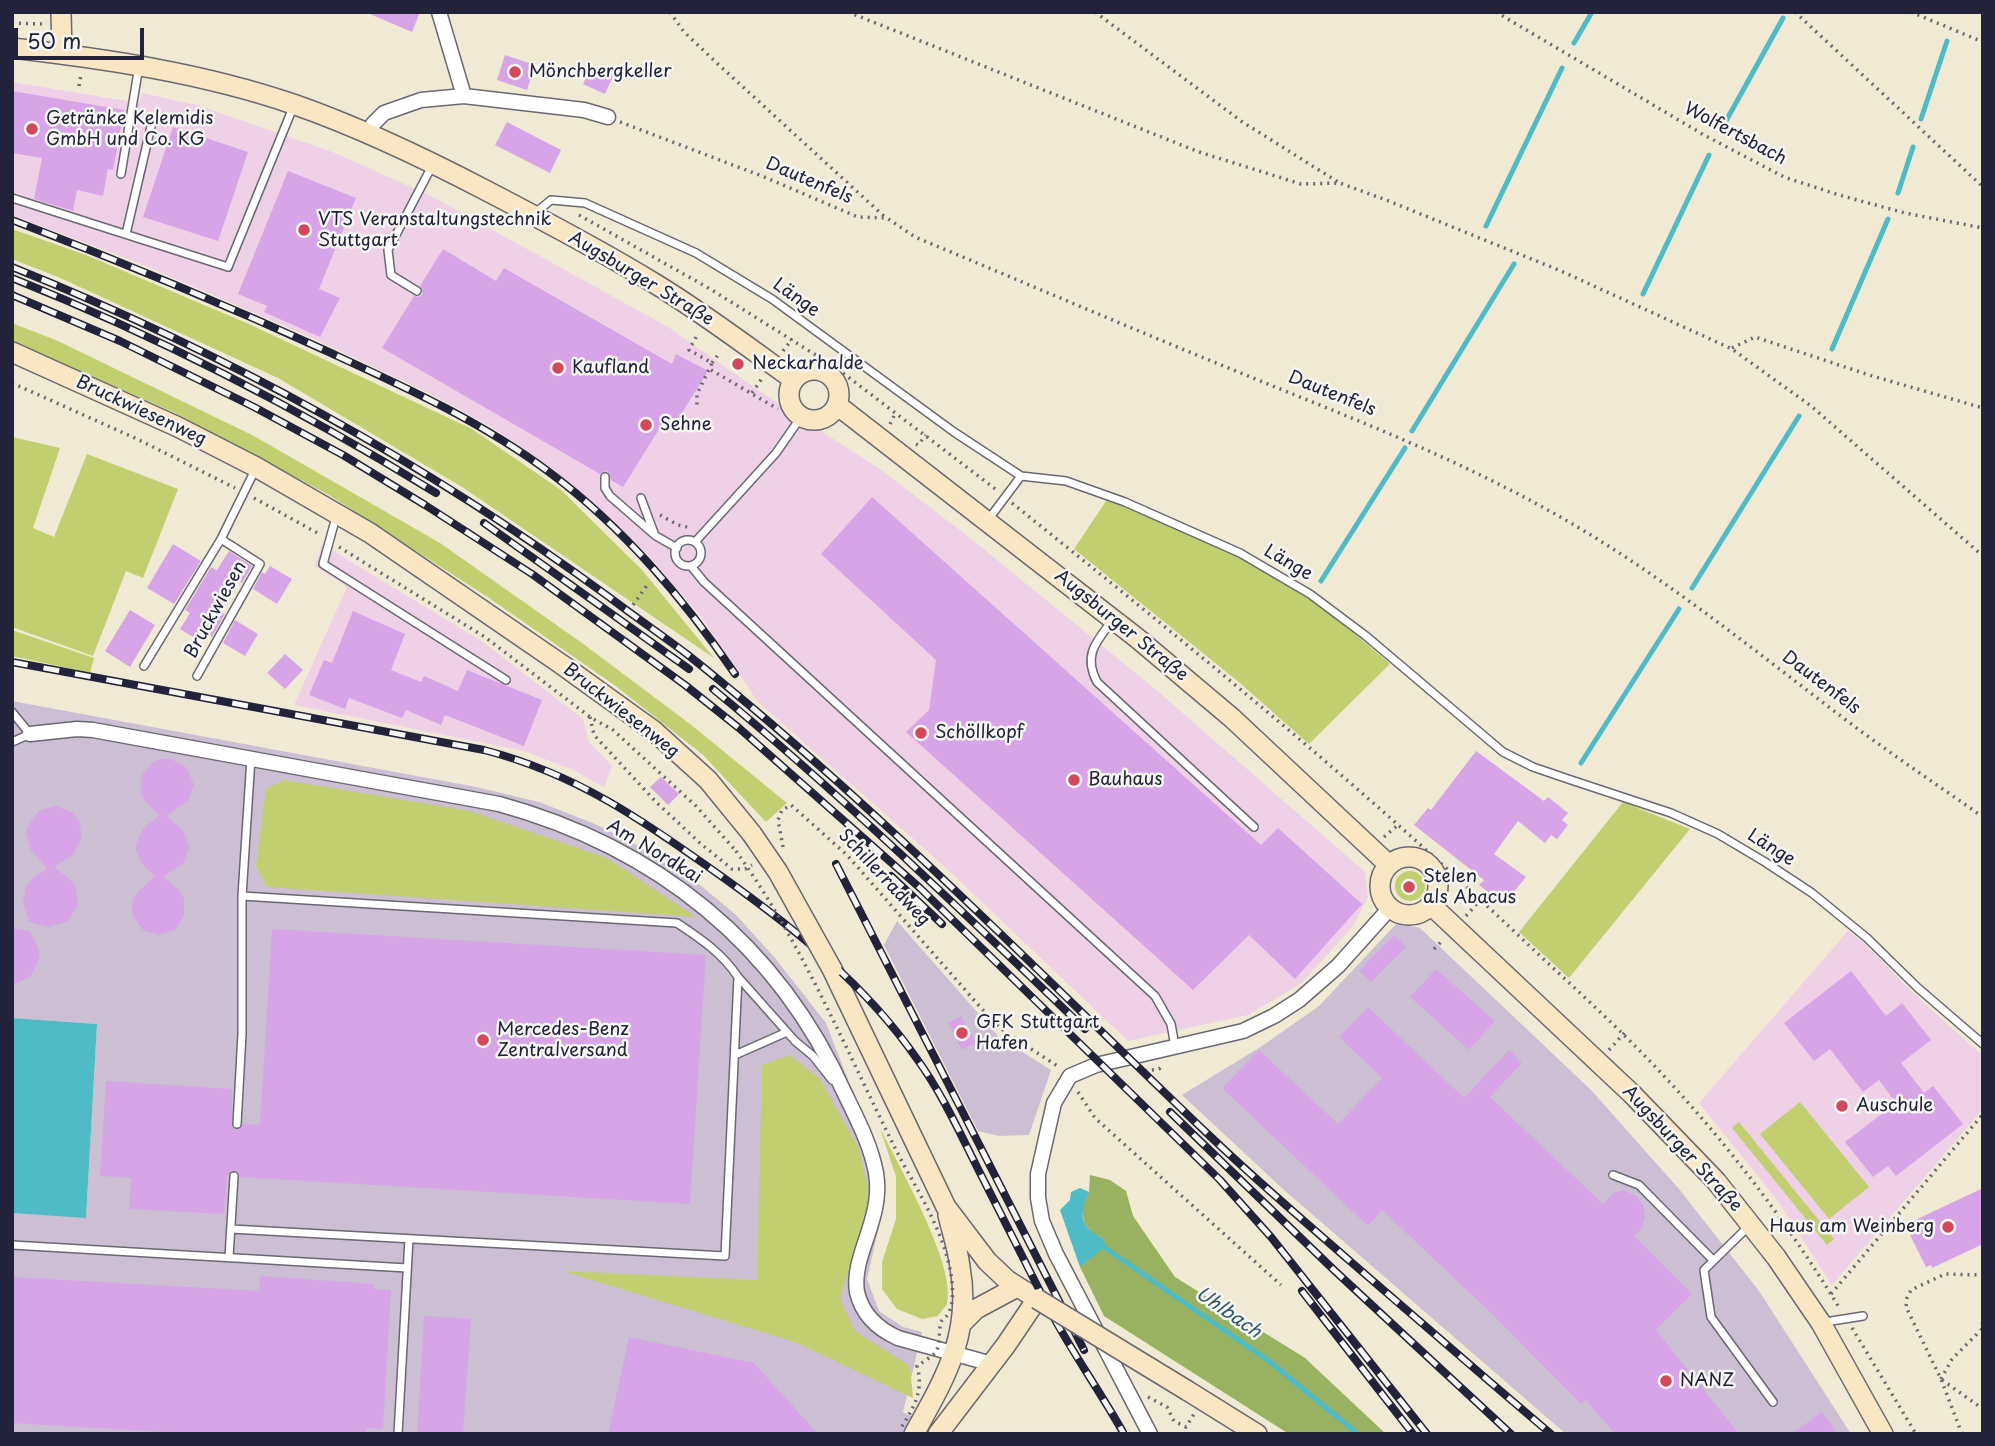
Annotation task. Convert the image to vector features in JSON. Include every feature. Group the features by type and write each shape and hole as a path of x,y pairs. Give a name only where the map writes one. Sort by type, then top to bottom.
{"street":[{"path":"61,12 62,54"},
{"path":"439,12 464,96"},
{"name":"Augsburger Straße","path":"12,48 174,71 294,104 369,135 433,163 534,215 655,284 732,334 794,380"},
{"path":"369,135 373,124 384,113 421,100 464,96 584,110 608,117"},
{"name":"Bruckwiesenweg","path":"12,352 178,427 256,467 370,533 654,731 708,780 752,834 795,900 832,970 946,1207 987,1261 1017,1287 1257,1434"},
{"path":"811,370 822,371 831,376 837,385 837,405 822,419 802,417 790,404 789,396 794,380 811,370"},
{"name":"Augsburger Straße","path":"837,405 1113,619 1233,718 1389,865"},
{"name":"Am Nordkai","path":"26,730 84,729 499,804 562,824 614,847 676,885 705,907 760,962 813,1028 848,1100 871,1153 878,1192 876,1212 858,1270 857,1290 863,1309 887,1333 898,1338 992,1364"},
{"path":"1409,857 1420,859 1429,865 1438,884 1437,895 1431,905 1423,912 1412,915 1401,914 1390,908 1383,900 1380,888 1382,876 1389,865 1398,859 1409,857"},
{"name":"Augsburger Straße","path":"1431,905 1658,1120 1716,1181 1776,1257 1821,1323 1883,1434"},
{"path":"1150,1434 1056,1254 1042,1221 1038,1174 1054,1103 1070,1076 1096,1065 1243,1031 1299,1000 1338,966 1390,908"},
{"path":"946,1207 960,1266 962,1323"},
{"path":"907,1431 942,1382 946,1351 962,1323 976,1309 1017,1287"},
{"path":"938,1434 992,1364 1037,1299"}],"lane":[{"path":"121,174 139,65"},
{"path":"12,198 228,267 294,104"},
{"path":"126,234 152,122"},
{"path":"417,290 391,275 388,250 433,163"},
{"name":"Länge","path":"534,215 551,200 585,203 696,253 772,299 954,432 1021,476 1066,481 1125,502 1240,553 1310,594 1366,636 1503,751 1556,775 1671,813 1718,835 1765,862 1812,894 1867,938 1918,988 1983,1044"},
{"path":"695,542 776,453 802,417"},
{"name":"Bruckwiesen","path":"144,666 221,539 256,467"},
{"path":"987,520 1021,476"},
{"path":"604,477 605,488 610,496 656,536 677,548"},
{"path":"642,502 656,536"},
{"path":"337,514 323,564 506,680"},
{"name":"Bruckwiesen","path":"197,676 260,564 221,539"},
{"path":"677,548 686,541 695,542"},
{"path":"677,548 677,559 683,565 691,566 699,561 701,553 695,542"},
{"path":"691,566 704,582 1155,996 1171,1024 1175,1046"},
{"path":"1113,619 1091,652 1090,668 1097,682 1254,827"},
{"path":"12,712 26,730"},
{"path":"12,719 26,730"},
{"path":"12,741 26,730"},
{"path":"237,1124 242,1034 242,896 251,758"},
{"path":"242,896 677,923 706,941 728,961 738,977 787,1032 813,1056 848,1100"},
{"path":"231,1230 725,1256 738,977"},
{"path":"734,1055 787,1032"},
{"path":"1613,1175 1639,1185 1713,1261"},
{"path":"229,1257 234,1176"},
{"path":"1750,1224 1704,1270 1711,1317 1773,1402"},
{"path":"398,1434 409,1239"},
{"path":"12,1245 407,1268"},
{"path":"1821,1323 1863,1316"}],"path":[{"path":"670,12 684,32 887,219"},
{"path":"848,12 1199,152 1301,184 1340,183"},
{"path":"1095,12 1241,121 1340,183 1561,271 1732,349 1811,406 1983,556"},
{"name":"Wolfertsbach","path":"1496,12 1704,135 1784,177 1905,213 1983,228"},
{"path":"1795,12 1983,187"},
{"path":"1911,12 1983,42"},
{"name":"Dautenfels","path":"608,117 762,176 858,217 887,219 915,237 1367,423 1463,467 1559,516 1611,547 1706,612 1845,719 1983,817"},
{"path":"696,337 689,349 712,363"},
{"path":"1732,349 1755,337 1869,375 1983,408"},
{"path":"792,340 835,367 896,412 1249,695 1362,792 1625,1033 1684,1097 1772,1205 1831,1294 1916,1434"},
{"path":"697,407 697,394 720,352"},
{"path":"711,370 778,409"},
{"path":"752,393 761,380"},
{"path":"12,383 135,438 243,491 329,540 485,637 590,717 613,730 696,806 736,851 795,945 910,1179 939,1231 948,1258 953,1286 951,1305 942,1320 946,1351 934,1354 917,1366 920,1388 907,1431"},
{"path":"888,423 896,412"},
{"path":"642,502 678,525 704,532"},
{"path":"634,605 648,584"},
{"path":"590,717 594,735 656,802 700,844 732,869 745,869 755,864"},
{"name":"Schillerradweg","path":"775,852 784,846 778,820 782,810 792,805 847,855 1005,1032 1055,1062 1064,1071"},
{"path":"1598,1062 1625,1033"},
{"path":"1082,1099 1095,1118 1124,1145 1282,1284"},
{"path":"1831,1294 1983,1114"},
{"path":"1962,1434 1941,1379 1906,1307 1907,1298 1911,1290 1945,1274 1983,1275"},
{"path":"1941,1379 1952,1359 1982,1329 1983,1318"},
{"path":"1941,1379 1983,1409"},
{"path":"1127,1387 1167,1407 1174,1421 1186,1427 1196,1395"}],"shaded area":[{"path":"12,82 139,103 142,93 200,106 335,153 433,197 668,327 755,388 884,472 970,538 1154,688 1365,872 1368,897 1353,926 1302,983 1248,1015 1128,1041 946,868 757,701 702,618 646,553 553,469 493,428 437,397 310,337 141,264 12,215"},
{"path":"322,544 483,642 583,719 589,742 612,766 604,787 573,770 524,751 294,705 347,587 315,566"},
{"path":"12,701 476,787 539,802 595,824 637,845 700,885 736,915 775,958 826,1023 882,1167 885,1200 867,1279 879,1311 903,1327 922,1332 903,1412 945,1434 12,1434 12,1213 86,1217 97,1024 12,1018"},
{"path":"897,921 999,1037 1051,1070 1029,1135 999,1136 978,1131 884,945"},
{"path":"1397,923 1420,928 1591,1090 1679,1189 1759,1291 1851,1434 1566,1434 1283,1189 1182,1095 1262,1046 1319,1006"},
{"name":"Auschule","path":"1848,931 1863,942 1914,994 1983,1056 1983,1109 1832,1285 1777,1200 1699,1103"}],"green space":[{"path":"12,229 86,255 249,324 472,429 561,490 642,570 714,658 462,487 278,378 58,277 12,259"},
{"path":"12,323 58,341 254,436 440,543 582,643 690,724 787,803 766,822 703,755 617,687 489,598 329,495 173,412 12,342"},
{"path":"12,437 60,448 33,528 54,537 87,454 178,489 143,578 126,571 93,656 12,627"},
{"path":"1110,495 1223,546 1268,571 1331,615 1390,664 1309,744 1240,683 1074,549"},
{"path":"12,630 94,658 90,673 12,656"},
{"path":"284,780 470,811 607,858 696,917 267,887 256,866 266,789"},
{"path":"1623,802 1690,829 1569,978 1519,932"},
{"path":"1410,871 1421,875 1425,886 1421,897 1410,901 1399,897 1395,886 1399,875"},
{"path":"790,1055 820,1079 859,1149 870,1197 840,1299 855,1331 910,1366 913,1398 795,1342 562,1271 757,1280 762,1065"},
{"path":"1800,1102 1869,1187 1829,1219 1760,1134"},
{"path":"1739,1122 1834,1239 1827,1245 1732,1128"},
{"path":"880,1128 924,1215 943,1265 948,1286 947,1303 938,1316 922,1319 897,1309 882,1289 882,1262 896,1219 896,1177"},
{"path":"1090,1175 1110,1180 1126,1191 1133,1216 1175,1277 1305,1358 1386,1434 1289,1434 1104,1316 1080,1267 1105,1246 1103,1238 1092,1233 1084,1223 1082,1208 1089,1192"}],"water":[{"path":"12,1018 97,1024 86,1218 12,1213"},
{"path":"1080,1188 1089,1192 1083,1214 1085,1225 1103,1238 1106,1246 1080,1267 1060,1210 1070,1200 1071,1192"}],"building":[{"path":"365,12 420,12 412,32"},
{"path":"505,55 535,65 527,90 497,80"},
{"path":"592,65 614,74 605,94 583,84"},
{"path":"12,91 124,110 113,170 108,169 103,196 77,190 73,211 34,199 42,158 12,153"},
{"path":"507,122 561,150 550,173 495,145"},
{"path":"173,127 248,152 218,241 143,217"},
{"name":"VTS Veranstaltungstechnik Stuttgart","path":"288,171 356,198 319,289 340,298 320,337 264,312 267,306 238,294"},
{"name":"Kaufland","path":"443,249 496,281 504,268 672,364 676,354 708,371 677,421 668,415 623,487 611,480 607,471 600,474 382,348 414,296 423,294 420,286"},
{"name":"Bauhaus","path":"872,497 1261,845 1278,828 1362,904 1295,979 1249,935 1193,990 906,732 929,710 936,660 821,554"},
{"path":"173,544 201,561 174,604 147,588"},
{"path":"229,551 252,566 242,583 237,580 218,610 225,614 212,637 205,633 199,641 180,629 190,613 185,610 211,567 217,570"},
{"path":"270,566 292,579 277,604 253,589 262,572 265,574"},
{"path":"130,610 155,625 130,667 105,651"},
{"path":"353,611 405,634 391,670 421,682 424,676 458,691 467,670 542,700 524,746 445,715 441,725 406,710 402,718 349,698 345,709 309,695 324,660 332,663"},
{"path":"235,620 258,634 245,656 223,643"},
{"path":"285,654 303,670 285,689 267,673"},
{"path":"1476,751 1544,801 1548,797 1568,813 1562,820 1568,825 1557,839 1551,835 1545,843 1518,821 1494,854 1526,877 1504,904 1479,885 1484,880 1414,825 1428,808 1431,810"},
{"path":"171,759 187,768 194,785 188,801 166,816 183,830 189,847 184,863 163,877 179,890 184,899 184,916 175,930 159,935 143,930 133,916 132,908 138,891 155,877 141,863 135,847 142,830 159,815 141,794 141,776 153,762"},
{"path":"661,777 679,794 668,805 650,787"},
{"path":"57,806 73,813 79,820 82,838 73,855 54,867 76,887 78,905 68,921 49,927 29,922 23,903 26,886 47,868 30,849 26,832 29,823 40,810"},
{"path":"12,928 30,931 39,950 39,960 30,977 12,985"},
{"name":"Mercedes-Benz Zentralversand","path":"272,929 706,955 690,1204 240,1177 238,1171 234,1170 227,1176 224,1214 129,1209 131,1178 100,1176 106,1081 232,1089 232,1127 237,1130 243,1124 260,1125"},
{"path":"1394,935 1406,947 1371,982 1359,971"},
{"path":"1436,969 1495,1021 1469,1050 1410,997"},
{"path":"1851,971 1886,1016 1902,1003 1931,1040 1901,1063 1924,1093 1933,1086 1963,1124 1896,1176 1888,1166 1873,1177 1845,1142 1896,1103 1879,1080 1863,1092 1830,1049 1814,1061 1784,1023"},
{"path":"1368,1007 1464,1098 1509,1050 1522,1063 1490,1097 1603,1204 1613,1193 1624,1190 1636,1196 1644,1206 1642,1228 1634,1236 1692,1294 1656,1330 1739,1434 1615,1434 1586,1400 1581,1404 1489,1311 1382,1210 1368,1226 1222,1088 1259,1050 1338,1124 1382,1078 1339,1037"},
{"name":"GFK Stuttgart Hafen","path":"961,1016 976,1043 962,1050 948,1023"},
{"name":"Haus am Weinberg","path":"1983,1188 1983,1244 1932,1268 1931,1265 1926,1267 1910,1235 1916,1233 1911,1222"},
{"path":"260,1276 374,1284 374,1289 391,1290 383,1429 367,1428 366,1434 195,1434 12,1423 12,1277 259,1291"},
{"path":"424,1316 471,1319 463,1434 417,1434"},
{"path":"629,1337 754,1363 818,1434 608,1434"},
{"path":"1822,1412 1838,1434 1791,1434"}],"waterway":[{"path":"1574,43 1592,12"},
{"path":"1721,130 1783,18"},
{"path":"1921,119 1947,41"},
{"path":"1486,226 1562,68"},
{"path":"1898,193 1913,147"},
{"path":"1643,294 1709,155"},
{"path":"1832,349 1888,219"},
{"path":"1412,431 1514,264"},
{"path":"1692,588 1799,416"},
{"path":"1321,581 1405,448"},
{"path":"1581,763 1679,609"},
{"name":"Uhlbach","path":"1101,1245 1269,1361 1358,1434"}],"railway":[{"path":"12,220 292,335 416,393 497,437 549,472 627,540 695,618 735,674"},
{"path":"12,267 91,300 246,373 395,455 539,547 688,655 824,770 890,830 1246,1170 1551,1434"},
{"path":"12,278 176,350 282,404 436,493"},
{"path":"12,295 120,341 254,407 343,455 532,574 685,685 739,728 920,888 1220,1180 1271,1237 1427,1434"},
{"path":"484,523 689,669"},
{"path":"12,662 484,750 518,760 580,786 637,818 693,856 775,916 827,959 875,1006 897,1032 934,1084 1057,1323 1124,1434"},
{"path":"713,689 856,813 1085,1029"},
{"path":"836,864 1084,1350"},
{"path":"891,876 942,924"},
{"path":"1170,1112 1335,1271 1511,1434"},
{"path":"1302,1291 1413,1434"}],"place":[{"name":"Mönchbergkeller","path":"515,72"},
{"name":"Getränke Kelemidis GmbH und Co. KG","path":"32,129"},
{"name":"VTS Veranstaltungstechnik Stuttgart","path":"304,230"},
{"name":"Neckarhalde","path":"738,364"},
{"name":"Kaufland","path":"558,368"},
{"name":"Sehne","path":"646,425"},
{"name":"Schöllkopf","path":"921,733"},
{"name":"Bauhaus","path":"1074,780"},
{"name":"Stelen als Abacus","path":"1409,887"},
{"name":"GFK Stuttgart Hafen","path":"962,1033"},
{"name":"Mercedes-Benz Zentralversand","path":"483,1040"},
{"name":"Auschule","path":"1842,1106"},
{"name":"Haus am Weinberg","path":"1948,1227"},
{"name":"NANZ","path":"1666,1381"}]}
